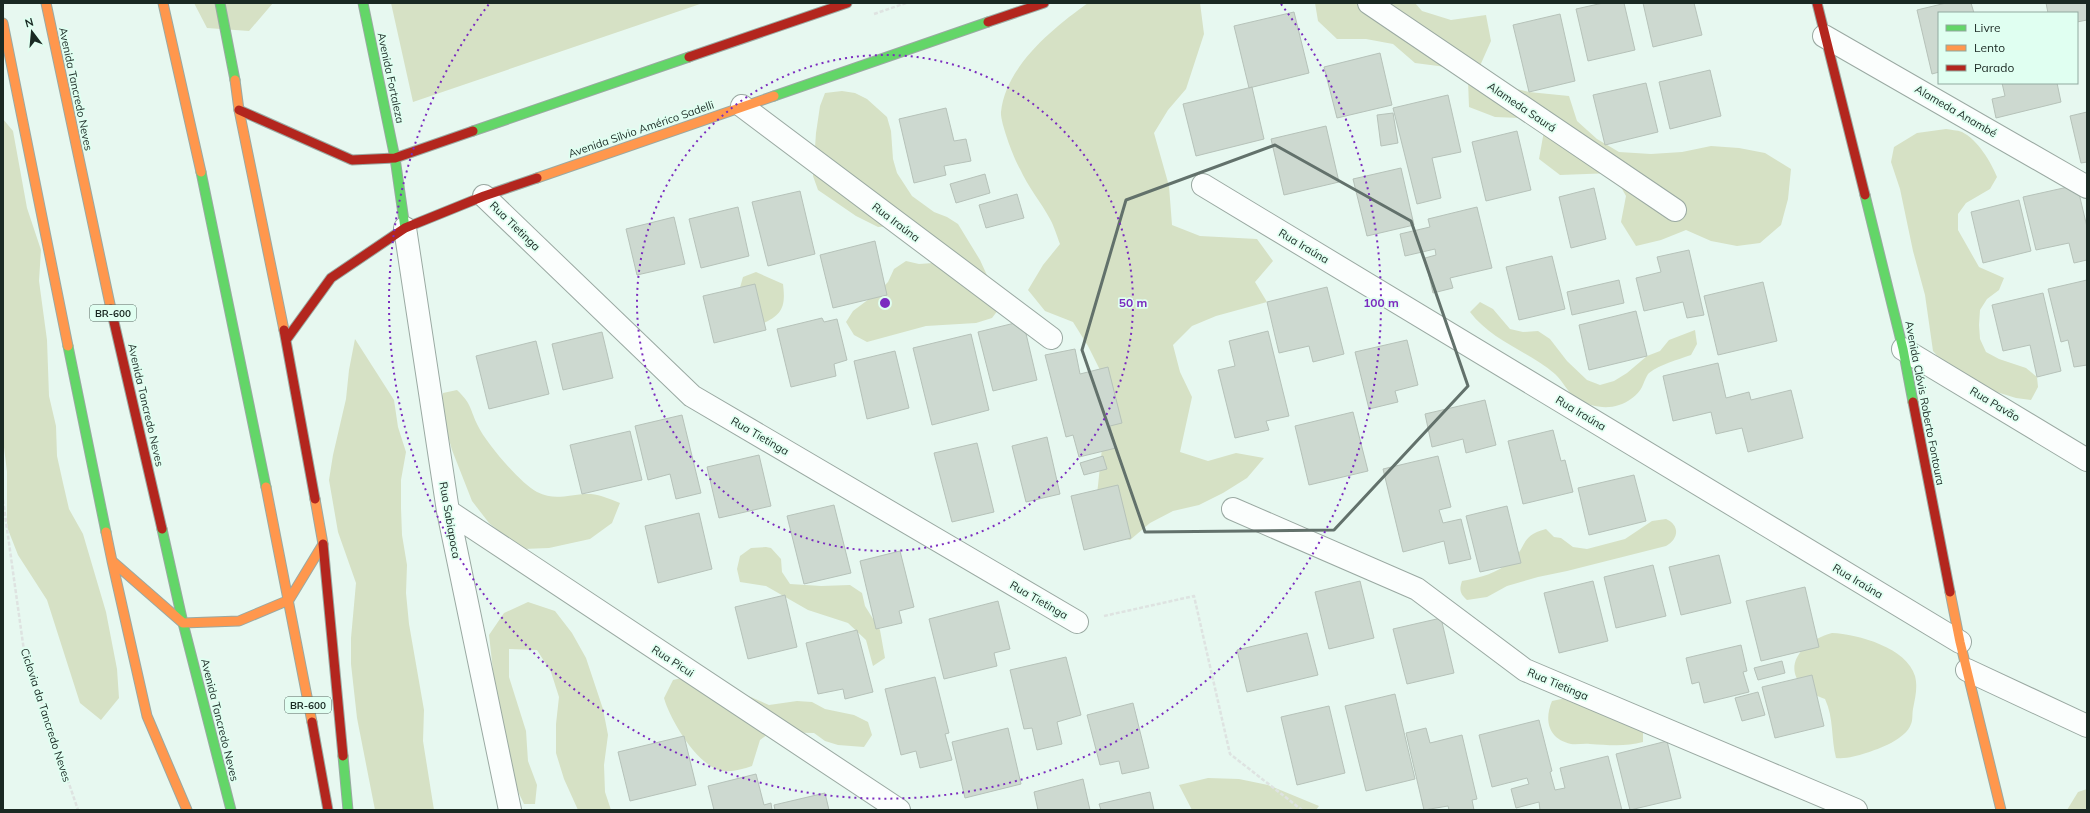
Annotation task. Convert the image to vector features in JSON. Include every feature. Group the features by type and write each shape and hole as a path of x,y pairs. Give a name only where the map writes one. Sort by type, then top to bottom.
{"main road":[{"name":"Avenida Tancredo Neves","path":"46,3 104,276 183,623 231,810"},
{"name":"BR-600","path":"163,3 189,112 289,600 328,810"},
{"path":"220,3 233,66 239,110 286,340 323,544 348,810"},
{"name":"Avenida Fortaleza","path":"363,3 395,158 405,228"},
{"path":"239,110 315,145 352,160 395,158 847,3"},
{"name":"Avenida Silvio Américo Sadelli","path":"286,340 331,278 405,228 484,196 1044,3"},
{"name":"Avenida Clóvis Roberto Fontoura","path":"1817,3 1903,349 1960,642 2001,810"},
{"path":"3,23 112,561 147,716 188,810"},
{"path":"112,561 183,623 239,621 289,600 323,544"}],"street":[{"name":"Alameda Saurá","path":"1369,3 1675,210"},
{"name":"Alameda Anambé","path":"1824,36 2087,187"},
{"name":"Rua Iraúna","path":"742,106 1051,338"},
{"name":"Rua Iraúna","path":"1202,185 1960,642"},
{"name":"Rua Tietinga","path":"484,196 692,396 1077,622"},
{"name":"Rua Sabiapoca","path":"405,228 448,511 510,810"},
{"name":"Rua Pavão","path":"1903,349 2087,460"},
{"name":"Rua Tietinga","path":"1233,509 1417,589 1526,670 1856,810"},
{"name":"Rua Picui","path":"448,511 899,810"},
{"path":"1967,670 2087,726"}],"path":[{"name":"Ciclovia da Tancredo Neves","path":"3,500 24,651 78,810"},
{"path":"1077,622 1194,596 1230,754 1302,810"}],"highlighted area":[{"path":"1275,145 1411,221 1468,386 1334,530 1145,532 1082,350 1126,200"}],"green space":[{"path":"194,3 273,3 249,31 207,28"},
{"path":"391,3 703,3 413,102"},
{"path":"1088,3 1200,3 1204,34 1186,89 1168,110 1154,133 1169,186 1172,225 1200,236 1257,239 1273,261 1255,282 1267,302 1216,316 1192,326 1173,345 1180,372 1192,397 1180,452 1208,461 1236,453 1264,458 1247,478 1223,493 1199,505 1173,511 1150,523 1130,540 1103,533 1096,504 1102,448 1100,370 1088,346 1073,322 1045,311 1028,290 1043,265 1060,244 1050,219 1017,164 1001,117 1005,95 1021,64 1046,36"},
{"path":"1315,3 1415,3 1422,11 1451,20 1486,15 1491,41 1479,68 1500,85 1529,92 1569,96 1577,121 1597,139 1619,152 1651,154 1682,152 1711,146 1739,148 1765,153 1791,169 1788,199 1781,225 1760,243 1737,246 1711,241 1686,230 1661,240 1636,246 1621,222 1626,196 1613,173 1560,175 1539,159 1544,131 1520,118 1495,117 1469,107 1468,80 1446,67 1415,63 1393,44 1366,39 1337,39 1318,21"},
{"path":"842,91 855,93 867,99 887,117 891,131 893,159 897,173 912,196 934,212 947,217 958,224 980,260 1001,306 992,318 976,323 926,326 867,342 854,335 846,322 853,311 877,293 888,282 894,269 906,261 919,264 933,263 893,226 878,227 856,216 818,190 813,176 816,133 820,106 825,93"},
{"path":"3,119 13,131 27,208 41,250 39,281 47,340 49,396 56,426 57,456 69,509 83,534 106,612 117,669 119,698 101,720 80,703 47,600 18,555 7,527 7,472 3,439"},
{"path":"1946,129 1962,132 1973,140 1988,158 1997,177 1990,189 1966,203 1958,214 1958,230 1979,267 2004,278 1999,290 1987,299 1980,310 1980,339 1986,352 1999,359 2026,368 2037,377 2038,387 2031,400 2016,398 1987,389 1941,360 1933,351 1925,295 1913,251 1900,189 1891,162 1894,147 1917,133"},
{"path":"756,272 783,284 784,292 781,310 773,318 760,325 739,291 743,277"},
{"path":"1480,302 1493,309 1510,329 1523,332 1538,331 1550,339 1567,361 1587,380 1600,385 1614,381 1627,373 1647,356 1660,351 1669,340 1695,330 1697,344 1691,355 1664,365 1649,373 1640,390 1629,401 1614,406 1603,407 1588,404 1575,397 1555,374 1489,331 1470,312"},
{"path":"355,339 394,400 398,427 406,452 401,480 401,508 402,535 407,565 406,593 409,624 424,710 423,741 434,810 375,810 357,718 351,664 351,638 356,583 338,532 329,480 333,455 346,399 349,370"},
{"path":"457,390 468,403 478,426 488,442 513,472 530,488 544,495 557,497 591,494 602,496 620,503 612,523 590,539 549,548 523,549 489,523 472,501 452,450 444,422 441,407 443,393"},
{"path":"1666,519 1674,525 1676,532 1673,540 1666,546 1538,577 1507,586 1487,597 1467,600 1461,592 1462,581 1500,569 1516,556 1525,542 1537,532 1546,529 1554,537 1561,538 1573,547 1587,549 1625,539 1652,521"},
{"path":"751,548 771,548 781,559 782,572 790,584 821,586 850,585 862,593 865,606 880,630 885,658 873,666 866,640 848,623 808,610 766,586 740,582 737,569 740,556"},
{"path":"528,602 555,611 572,633 586,658 603,709 608,735 604,765 605,792 611,810 578,810 564,779 556,753 556,724 559,697 551,672 537,650 509,649 509,677 526,731 528,761 537,785 535,804 524,804 516,786 504,744 500,722 489,635 504,613"},
{"path":"1832,633 1855,636 1880,644 1892,650 1910,666 1916,680 1916,693 1912,721 1904,734 1892,743 1885,746 1848,758 1836,758 1830,714 1825,699 1810,692 1800,683 1795,674 1795,664 1799,655 1806,646"},
{"path":"686,677 730,688 769,705 797,701 812,702 825,709 854,715 868,722 872,735 864,747 838,745 825,741 814,733 771,732 760,740 752,766 731,771 724,771 714,768 705,762 687,742 672,718 664,698 673,680"},
{"path":"1566,698 1643,732 1643,742 1630,745 1571,744 1557,738 1550,728 1548,715 1552,701"},
{"path":"1208,778 1239,779 1268,785 1319,806 1316,810 1192,810 1179,785"},
{"path":"2087,789 2087,810 2067,810 2078,792"}],"building":[{"path":"1603,3 1624,3 1635,50 1588,61 1576,9"},
{"path":"1643,3 1694,3 1702,35 1653,47"},
{"path":"1946,3 1971,3 1974,12 1938,12 1938,72 1932,74 1917,10"},
{"path":"2046,3 2087,3 2087,20 2078,22 2078,12 2048,12"},
{"path":"1294,12 1309,73 1249,88 1234,26"},
{"path":"1560,14 1575,81 1529,92 1513,25"},
{"path":"1380,53 1392,105 1337,118 1324,67"},
{"path":"1710,70 1721,116 1670,129 1659,82"},
{"path":"1646,83 1658,132 1605,145 1593,95"},
{"path":"2002,84 2057,84 2061,102 1996,118 1992,99 2005,96"},
{"path":"1252,87 1264,139 1196,156 1183,104"},
{"path":"1448,95 1461,152 1432,158 1441,198 1417,204 1393,108"},
{"path":"946,108 954,141 966,139 971,161 944,166 946,175 914,183 899,119"},
{"path":"2087,112 2087,162 2081,163 2070,116"},
{"path":"1393,113 1398,143 1381,146 1377,115"},
{"path":"1326,126 1339,182 1284,195 1271,139"},
{"path":"1517,131 1531,190 1486,201 1472,142"},
{"path":"1401,168 1414,225 1367,236 1353,179"},
{"path":"985,174 990,193 956,203 950,184"},
{"path":"2077,185 2087,227 2087,260 2074,263 2069,243 2036,250 2023,197"},
{"path":"1594,188 1606,239 1571,248 1559,197"},
{"path":"800,191 815,254 768,266 752,202"},
{"path":"1017,194 1024,218 986,228 979,205"},
{"path":"2019,200 2031,251 1983,263 1971,212"},
{"path":"738,207 749,256 701,268 689,219"},
{"path":"1477,207 1492,268 1450,278 1453,288 1433,293 1425,258 1436,255 1435,249 1405,256 1400,234 1430,227 1428,219"},
{"path":"674,217 685,264 637,275 626,229"},
{"path":"875,241 887,295 833,308 820,255"},
{"path":"1689,250 1704,315 1687,318 1683,302 1644,311 1636,278 1661,272 1657,257"},
{"path":"1552,256 1565,309 1519,320 1506,267"},
{"path":"1619,280 1624,303 1572,315 1567,292"},
{"path":"2087,280 2087,365 2074,367 2068,340 2061,342 2048,289"},
{"path":"1763,282 1777,341 1718,355 1704,296"},
{"path":"755,284 766,330 714,343 703,296"},
{"path":"1327,287 1344,354 1313,362 1309,346 1279,353 1267,302"},
{"path":"2043,293 2061,371 2037,377 2030,345 2003,351 1992,305"},
{"path":"1636,311 1647,356 1589,370 1579,325"},
{"path":"822,318 824,322 837,319 847,360 834,364 836,376 791,387 777,329"},
{"path":"1023,321 1037,380 993,391 978,332"},
{"path":"1268,331 1289,416 1266,421 1269,430 1235,438 1218,370 1235,366 1229,341"},
{"path":"602,332 613,378 563,390 552,344"},
{"path":"971,334 989,410 932,425 913,348"},
{"path":"1407,340 1418,385 1395,391 1398,402 1369,409 1355,352"},
{"path":"536,341 549,394 489,409 476,356"},
{"path":"1075,349 1080,374 1108,367 1122,423 1110,426 1116,448 1079,457 1073,435 1066,437 1045,355"},
{"path":"895,351 909,408 867,419 854,361"},
{"path":"1718,363 1726,398 1749,392 1751,400 1791,390 1803,438 1748,452 1742,428 1716,434 1711,412 1673,421 1663,376"},
{"path":"1485,400 1496,445 1466,453 1463,439 1432,447 1425,414"},
{"path":"1353,412 1368,471 1309,485 1295,426"},
{"path":"682,415 701,493 676,499 670,474 648,480 635,426"},
{"path":"1553,430 1561,461 1565,460 1573,492 1523,504 1508,441"},
{"path":"630,431 642,480 582,494 570,445"},
{"path":"1047,437 1060,494 1026,502 1012,446"},
{"path":"977,443 994,512 952,522 934,453"},
{"path":"759,455 771,506 719,518 707,467"},
{"path":"1103,456 1107,469 1084,475 1080,463"},
{"path":"1438,456 1451,507 1439,510 1443,523 1461,519 1471,559 1449,564 1444,541 1403,552 1383,469"},
{"path":"1634,475 1646,521 1589,535 1578,488"},
{"path":"1118,485 1131,538 1084,550 1071,496"},
{"path":"834,505 851,573 804,584 787,516"},
{"path":"1507,506 1521,563 1480,572 1466,516"},
{"path":"699,513 712,569 658,583 645,526"},
{"path":"900,551 914,607 899,611 902,623 876,629 860,561"},
{"path":"1719,555 1731,603 1681,615 1669,567"},
{"path":"1653,565 1666,616 1616,628 1604,577"},
{"path":"1360,581 1374,638 1329,649 1315,592"},
{"path":"1593,581 1608,641 1559,653 1544,593"},
{"path":"1805,587 1819,647 1761,661 1746,601"},
{"path":"785,595 797,647 748,659 735,607"},
{"path":"998,601 1010,649 994,653 997,666 944,679 929,619"},
{"path":"1441,618 1454,673 1407,684 1393,629"},
{"path":"857,630 873,692 845,699 843,689 818,694 806,643"},
{"path":"1307,633 1318,675 1247,692 1237,650"},
{"path":"1741,645 1747,671 1743,672 1749,692 1704,703 1699,682 1692,684 1686,658"},
{"path":"1066,657 1081,715 1057,722 1062,744 1037,750 1032,728 1024,729 1010,670"},
{"path":"1782,661 1785,673 1758,680 1754,668"},
{"path":"1812,675 1824,726 1775,738 1762,687"},
{"path":"935,677 949,733 945,734 952,760 920,768 916,751 901,755 885,689"},
{"path":"1758,692 1765,715 1742,721 1735,698"},
{"path":"1395,694 1415,779 1366,791 1345,706"},
{"path":"1133,703 1149,768 1122,774 1119,761 1100,765 1087,715"},
{"path":"1329,706 1345,773 1297,785 1281,717"},
{"path":"1539,720 1552,771 1550,772 1555,790 1565,788 1560,768 1608,756 1622,810 1540,810 1539,802 1516,808 1511,789 1529,784 1527,778 1492,787 1479,735"},
{"path":"1008,728 1021,784 965,798 952,742"},
{"path":"1426,728 1430,743 1462,735 1477,799 1472,800 1474,810 1449,810 1448,806 1424,810 1406,733"},
{"path":"684,736 696,785 630,801 618,752"},
{"path":"1667,741 1681,798 1630,810 1616,754"},
{"path":"756,774 764,805 771,803 772,810 714,810 708,786"},
{"path":"1083,779 1090,810 1038,810 1034,792"},
{"path":"1150,792 1154,810 1101,810 1099,804"},
{"path":"825,793 829,810 775,810 774,805"}],"traffic: fast":[{"path":"220,3 235,80"},
{"path":"363,3 395,158 405,228"},
{"path":"774,96 988,22"},
{"path":"473,131 689,57"},
{"path":"201,172 266,487"},
{"path":"1865,195 1903,349 1913,402"},
{"path":"68,346 106,532"},
{"path":"162,529 183,623 231,810"},
{"path":"343,756 348,810"}],"traffic: slow":[{"path":"46,3 111,309"},
{"path":"163,3 201,172"},
{"path":"3,23 68,346"},
{"path":"235,80 239,110 284,330"},
{"path":"537,178 774,96"},
{"path":"266,487 312,722"},
{"path":"106,532 112,561 183,623 239,621 289,600 323,544 315,499"},
{"path":"112,561 147,716 187,810"},
{"path":"1950,592 1960,642 2001,810"}],"traffic: jam":[{"path":"689,57 847,3"},
{"path":"988,22 1044,3"},
{"path":"1817,3 1865,195"},
{"path":"239,110 352,160 395,158 473,131"},
{"path":"286,340 331,278 405,228 484,196 537,178"},
{"path":"111,309 162,529"},
{"path":"284,330 315,499"},
{"path":"1913,402 1950,592"},
{"path":"323,544 343,756"},
{"path":"312,722 328,810"}]}
